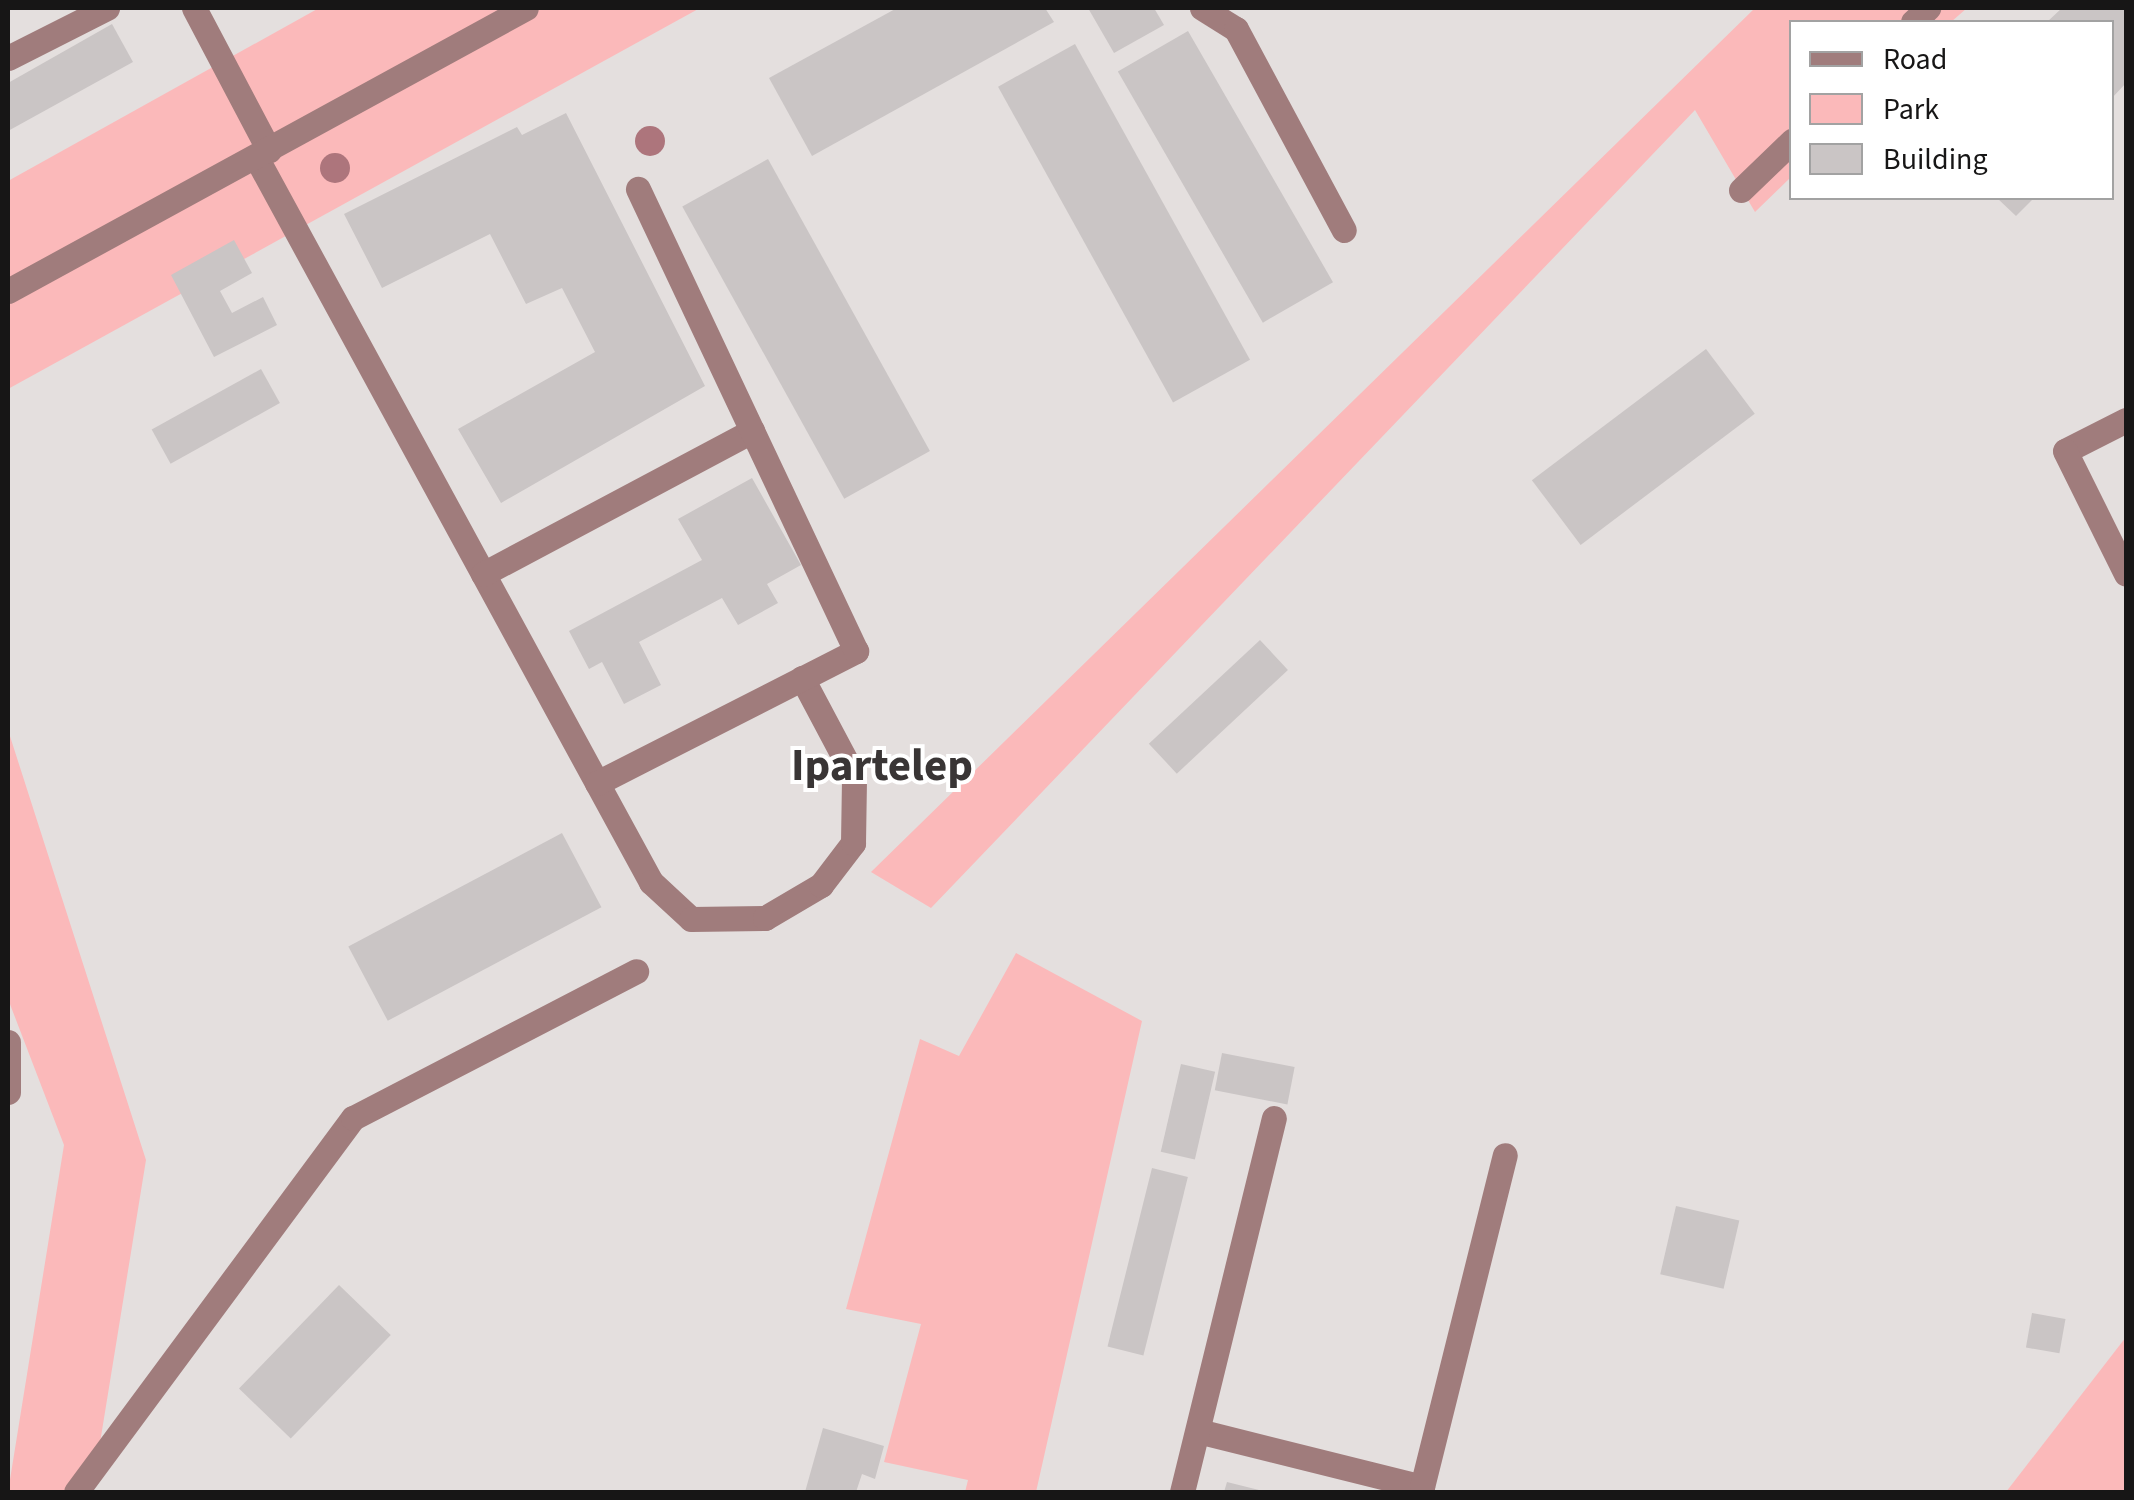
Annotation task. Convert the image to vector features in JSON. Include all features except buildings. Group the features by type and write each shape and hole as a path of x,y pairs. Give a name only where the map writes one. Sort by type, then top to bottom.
{"street":[{"path":"8,58 107,8"},
{"path":"194,8 263,154 482,574 651,882 692,919 764,918 821,885 841,862 857,822 854,776 802,678"},
{"path":"8,291 526,8"},
{"path":"1202,8 1236,29 1344,230"},
{"path":"1740,190 1789,144"},
{"path":"597,783 856,651 638,189"},
{"path":"2126,420 2064,451 2126,574"},
{"path":"482,574 752,431"},
{"path":"76,1492 353,1118 636,971"},
{"path":"8,1042 8,1092"},
{"path":"1182,1492 1274,1118"},
{"path":"1198,1431 1422,1487 1505,1155"}],"green space":[{"path":"319,8 700,8 8,389 8,181"},
{"path":"1755,8 1967,8 1953,20 1789,20 1789,179 1755,212 1695,110 931,908 871,872"},
{"path":"8,730 146,1160 92,1492 8,1492 64,1145 8,999"},
{"path":"1016,953 1142,1021 1036,1492 965,1492 968,1480 884,1462 921,1324 846,1309 920,1039 959,1056"},
{"path":"2126,1337 2126,1492 2006,1492"}],"district":[{"name":"Ipartelep","path":"882,767"}]}
